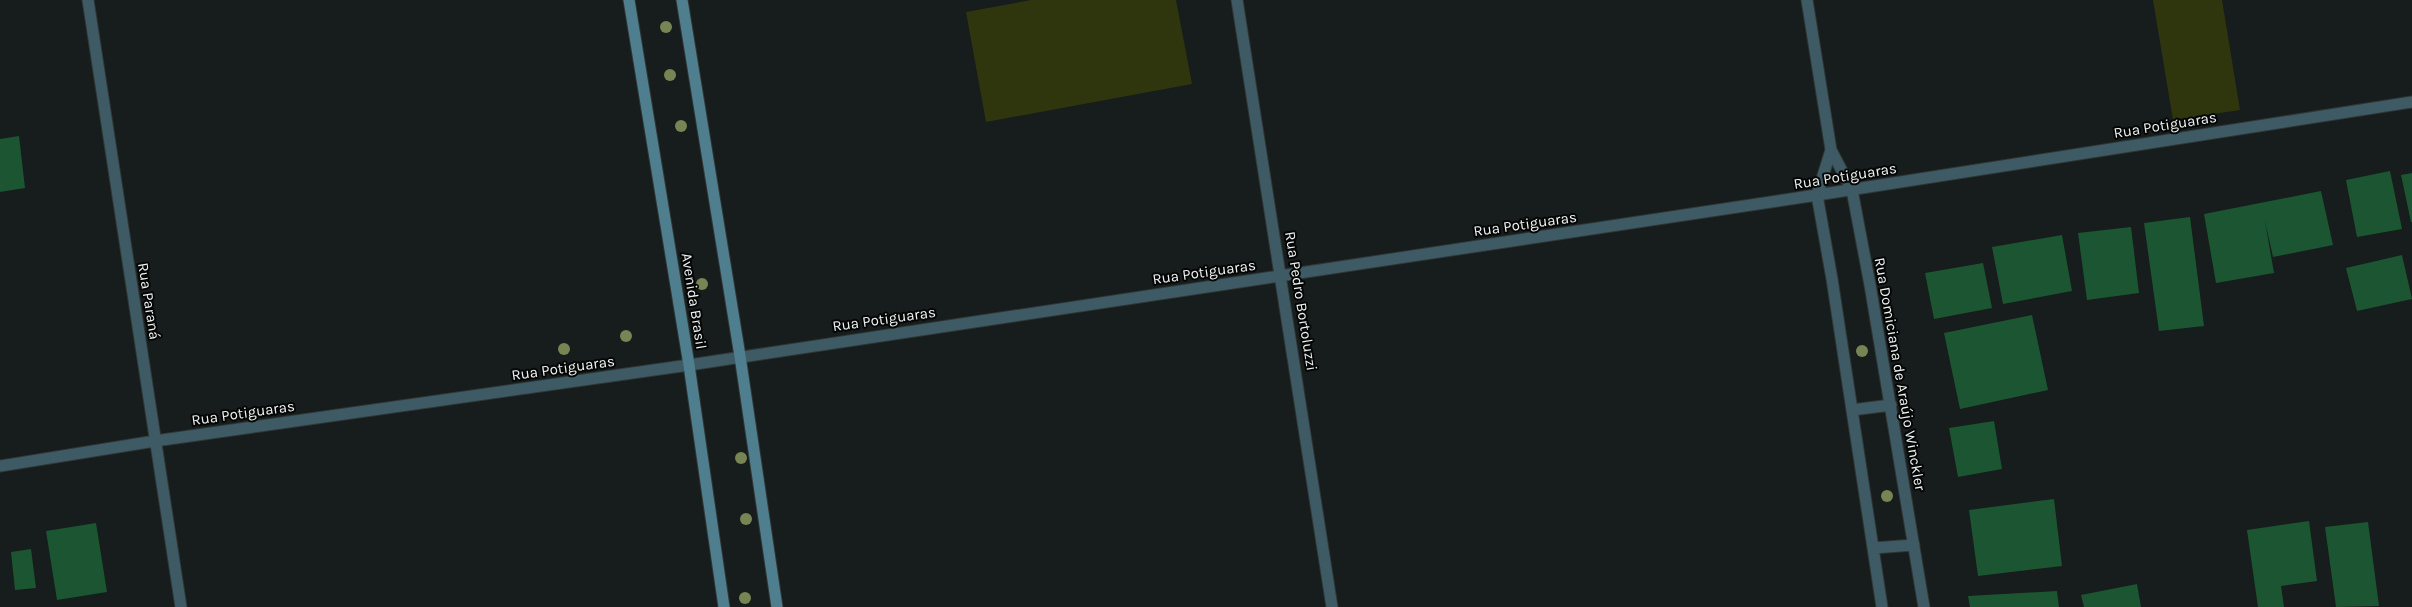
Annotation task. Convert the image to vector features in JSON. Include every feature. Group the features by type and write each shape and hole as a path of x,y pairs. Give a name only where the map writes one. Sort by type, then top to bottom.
{"main road":[{"name":"Avenida Brasil","path":"629,0 689,365 724,607"},
{"path":"682,0 740,356 777,607"}],"street":[{"name":"Rua Paraná","path":"88,0 181,607"},
{"name":"Rua Pedro Bortoluzzi","path":"1237,0 1282,275 1332,607"},
{"name":"Rua Domiciana de Araújo Winckler","path":"1807,0 1831,150 1852,190 1891,404 1924,607"},
{"name":"Rua Potiguaras","path":"0,466 155,441 689,365 740,356 1852,190 2412,102"},
{"name":"Rua Domiciana de Araújo Winckler","path":"1831,150 1817,195 1882,607"},
{"path":"1852,410 1891,404"},
{"path":"1873,548 1914,545"}],"green space":[{"path":"1031,0 1176,0 1192,84 986,122 966,12"},
{"path":"2153,0 2222,0 2240,110 2173,120"}],"building":[{"path":"19,136 25,188 0,192 0,139"},
{"path":"2390,171 2402,229 2357,237 2346,180"},
{"path":"2412,173 2412,222 2411,222 2401,175"},
{"path":"2321,191 2333,245 2273,257 2265,221 2274,273 2216,283 2204,214"},
{"path":"2190,217 2204,326 2159,331 2144,223"},
{"path":"2131,227 2139,293 2087,300 2078,233"},
{"path":"2062,235 2072,291 2003,304 1992,247"},
{"path":"2402,255 2412,299 2357,311 2346,268"},
{"path":"1983,263 1992,308 1934,319 1925,273"},
{"path":"2032,315 2048,390 1960,409 1944,333"},
{"path":"1994,421 2002,469 1958,477 1949,428"},
{"path":"2054,499 2062,566 1978,576 1969,510"},
{"path":"2309,521 2317,581 2281,586 2284,607 2258,607 2247,530"},
{"path":"2368,522 2379,606 2336,607 2325,527"},
{"path":"96,523 107,592 57,600 46,531"},
{"path":"31,549 36,588 15,590 11,552"},
{"path":"2137,584 2141,607 2084,607 2081,595"},
{"path":"2057,591 2059,607 1970,607 1968,596"}]}
